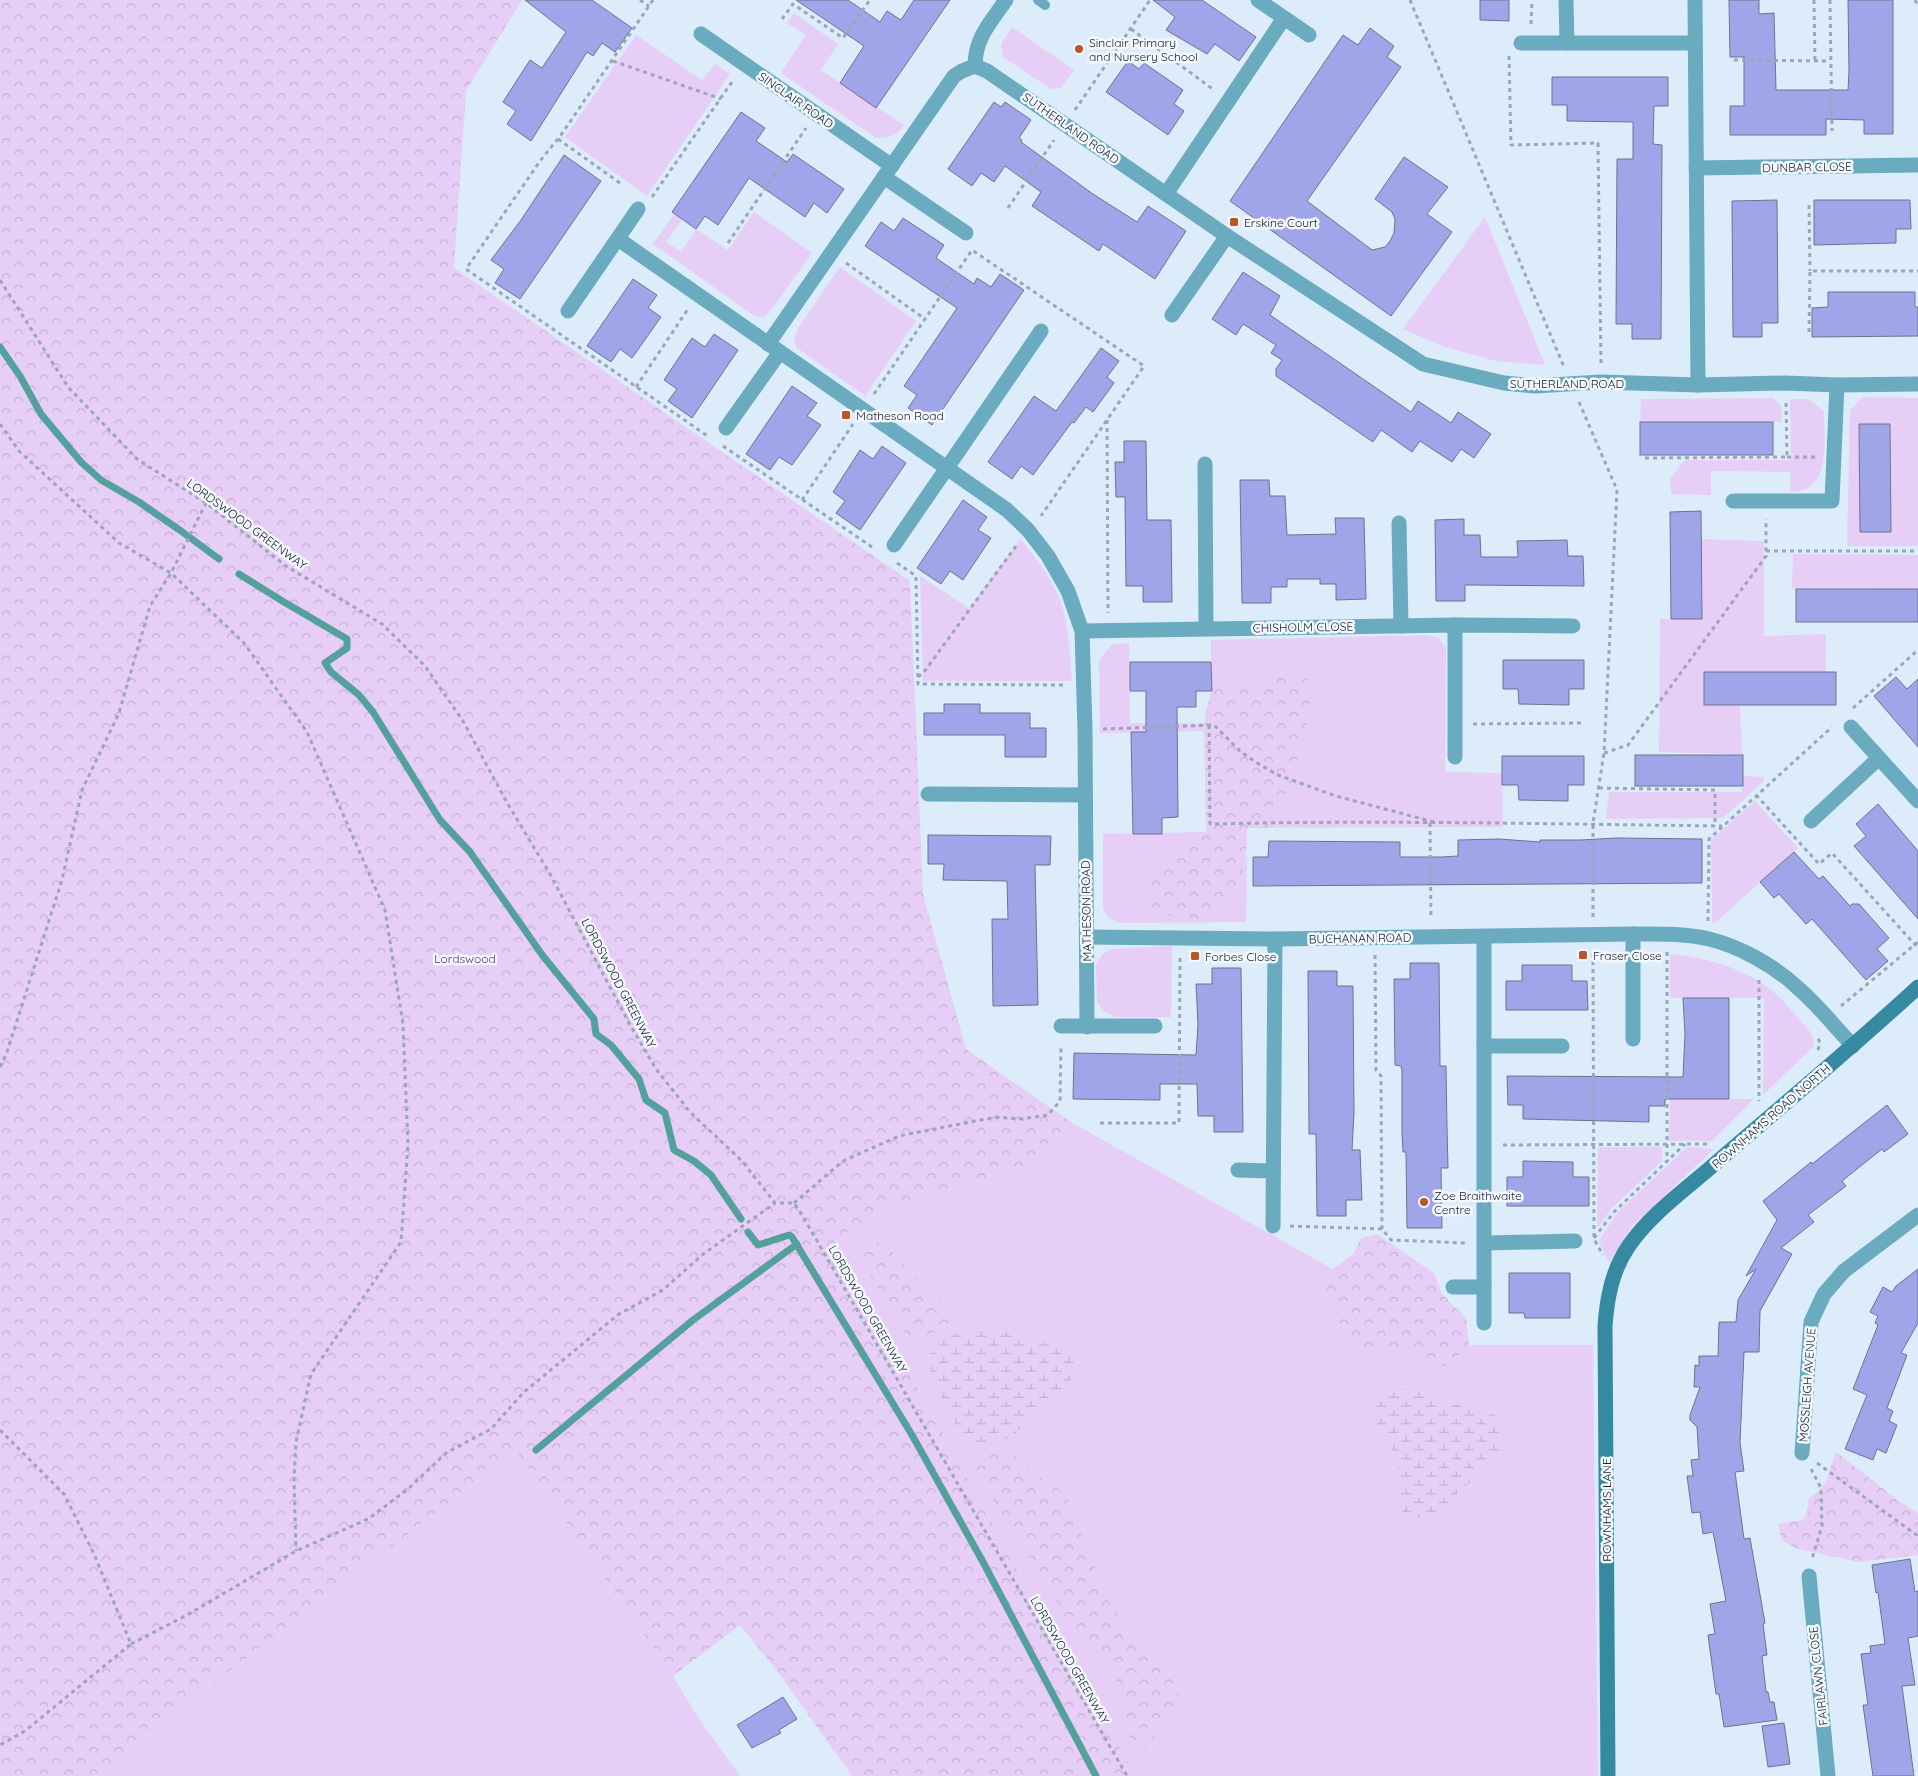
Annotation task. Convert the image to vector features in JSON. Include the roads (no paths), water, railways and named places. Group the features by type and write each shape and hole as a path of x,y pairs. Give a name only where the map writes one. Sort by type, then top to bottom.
{"street":[{"path":"726,428 831,253 954,76 974,66 975,52 980,39 1006,0"},
{"path":"1258,0 1309,34"},
{"path":"1566,0 1566,43"},
{"path":"1695,0 1698,385"},
{"path":"1166,194 1284,18"},
{"name":"SINCLAIR ROAD","path":"701,34 816,113 966,233"},
{"path":"1516,46 1566,43 1695,43"},
{"name":"SUTHERLAND ROAD","path":"974,66 987,70 1227,236 1423,364 1504,384 1535,386 1601,382 1698,385 1785,382 1837,385 1918,384"},
{"name":"DUNBAR CLOSE","path":"1696,168 1918,165"},
{"path":"568,311 638,209"},
{"path":"1172,315 1227,236"},
{"name":"MATHESON ROAD","path":"618,238 1007,510 1028,530 1048,556 1068,591 1082,631 1085,730 1087,1027"},
{"path":"893,552 946,468 1041,331"},
{"path":"1733,501 1832,501 1837,385"},
{"path":"1205,464 1206,629"},
{"path":"1399,523 1401,626"},
{"path":"1455,625 1455,757"},
{"name":"CHISHOLM CLOSE","path":"1082,631 1455,625 1573,626"},
{"path":"1850,719 1879,758 1918,801"},
{"path":"1811,821 1879,758"},
{"path":"928,794 1084,796"},
{"path":"1632,934 1633,1039"},
{"name":"BUCHANAN ROAD","path":"1087,937 1275,939 1672,934 1708,938 1737,948 1764,963 1798,987 1853,1046"},
{"path":"1484,937 1484,1324"},
{"path":"1273,1226 1275,939"},
{"name":"ROWNHAMS ROAD NORTH","path":"1628,1248 1646,1225 1853,1046 1918,987"},
{"path":"1061,1026 1155,1026"},
{"path":"1484,1046 1562,1046"},
{"path":"1238,1170 1273,1171"},
{"name":"MOSSLEIGH AVENUE","path":"1802,1453 1811,1322 1824,1294 1844,1271 1918,1215"},
{"path":"1485,1243 1575,1241"},
{"name":"ROWNHAMS LANE","path":"1608,1776 1605,1326 1607,1301 1614,1275 1628,1248"},
{"path":"1453,1287 1484,1287"},
{"name":"FAIRLAWN CLOSE","path":"1809,1576 1828,1776"}],"waterway":[{"path":"0,347 20,376 41,414 81,462 101,480 139,502 219,559"},
{"path":"239,574 347,639 347,648 325,663 331,672 359,695 373,712 440,820 470,852 543,956 594,1019 596,1034 611,1045 639,1079 646,1100 665,1113 674,1150 694,1161 711,1175 741,1219"},
{"path":"748,1232 758,1245 789,1235 792,1237 912,1435 983,1562 1096,1776"},
{"path":"536,1450 693,1320 797,1244"}],"place":[{"name":"Sinclair Primary and Nursery School","path":"1079,49"},
{"name":"Erskine Court","path":"1234,222"},
{"name":"Matheson Road","path":"846,415"},
{"name":"Fraser Close","path":"1583,955"},
{"name":"Forbes Close","path":"1195,956"},
{"name":"Zoe Braithwaite Centre","path":"1424,1202"}],"park label":[{"name":"Lordswood","path":"465,958"}]}
